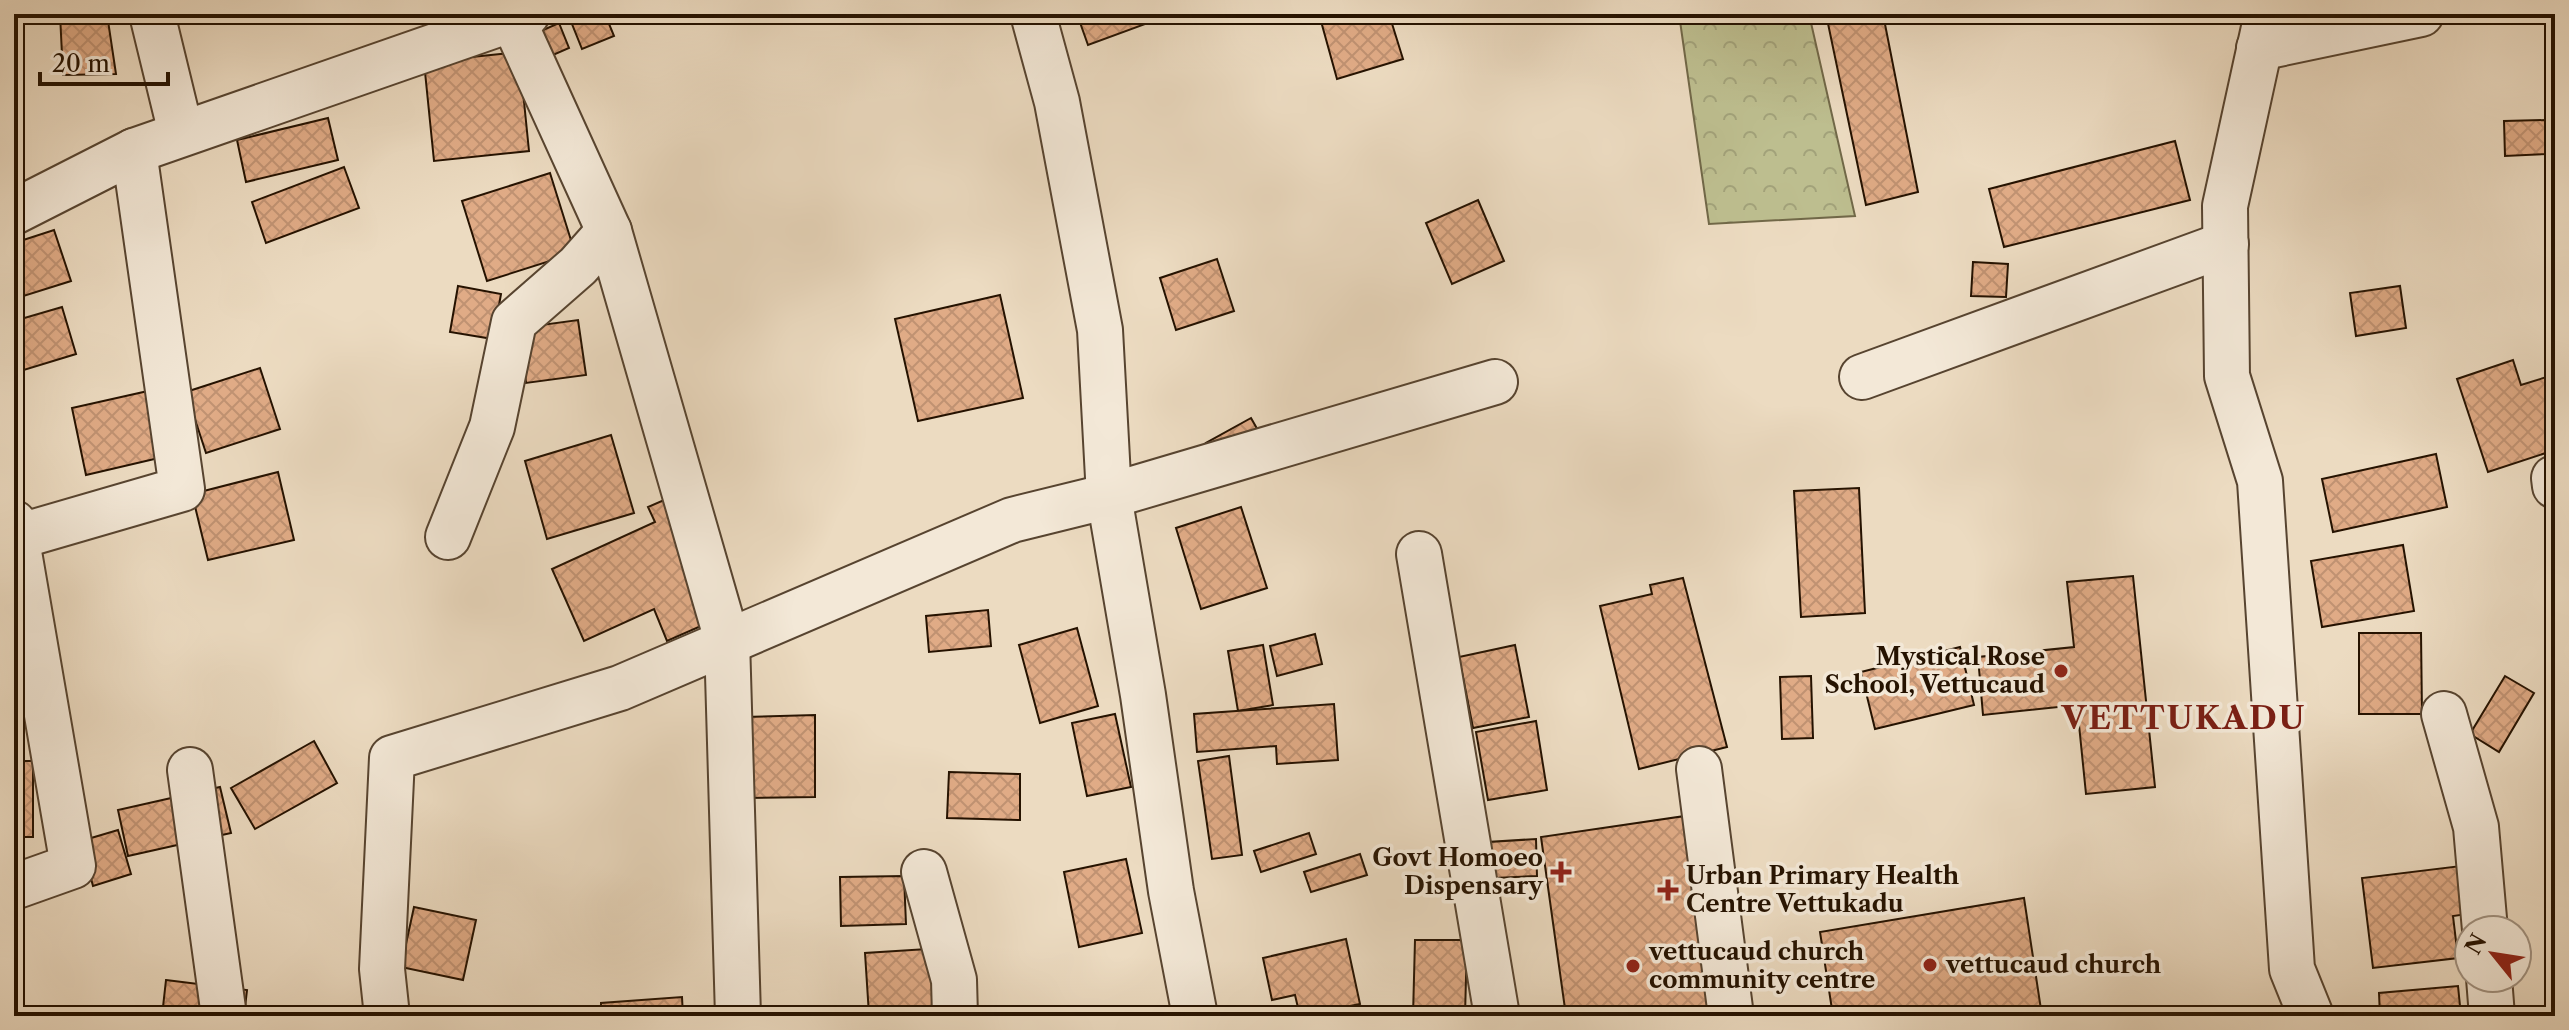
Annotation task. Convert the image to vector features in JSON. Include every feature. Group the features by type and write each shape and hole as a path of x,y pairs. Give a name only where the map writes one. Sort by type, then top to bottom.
{"street":[{"path":"152,14 181,133"},
{"path":"1033,14 1057,102 1100,330 1109,496 1143,695 1171,891 1195,1016"},
{"path":"2311,1016 2292,969 2260,481 2227,376 2225,206 2263,31 2421,14"},
{"path":"14,212 134,151 520,17 609,231 727,640 738,1016"},
{"path":"14,887 73,866 16,530 182,489 134,151"},
{"path":"448,537 492,427 514,322 578,266 609,231"},
{"path":"1862,377 2226,244"},
{"path":"387,1016 382,969 392,758 620,688 1012,520 1109,496 1495,382"},
{"path":"2554,478 2555,486"},
{"path":"1419,554 1497,1016"},
{"path":"2444,714 2476,827 2484,914"},
{"path":"1699,769 1731,1016"},
{"path":"190,770 224,1016"},
{"path":"924,872 954,980 955,1016"},
{"path":"2490,994 2492,1016"}],"green space":[{"path":"1679,14 1809,14 1855,216 1709,224"}],"building":[{"path":"60,14 107,14 116,74 63,75"},
{"path":"596,14 605,14 614,36 582,49 572,24"},
{"path":"1077,14 1145,14 1148,23 1088,45"},
{"path":"1319,14 1389,14 1403,59 1337,79"},
{"path":"1826,14 1883,14 1918,192 1866,205"},
{"path":"559,23 569,48 537,62 527,37"},
{"path":"519,52 529,151 434,161 424,62"},
{"path":"328,118 338,160 246,182 237,140"},
{"path":"2546,120 2547,154 2505,156 2504,121"},
{"path":"2175,141 2190,200 2004,247 1989,189"},
{"path":"344,167 359,208 266,243 252,202"},
{"path":"550,173 575,253 487,281 462,201"},
{"path":"1478,200 1504,261 1452,284 1426,223"},
{"path":"54,230 71,281 14,299 14,243"},
{"path":"1217,259 1234,311 1176,330 1160,278"},
{"path":"1973,262 2008,264 2006,297 1971,296"},
{"path":"458,286 501,294 493,339 450,332"},
{"path":"2400,286 2406,328 2356,336 2350,293"},
{"path":"1000,295 1023,398 918,421 895,319"},
{"path":"62,307 76,354 14,373 14,321"},
{"path":"578,320 586,375 526,383 519,328"},
{"path":"2513,360 2521,385 2553,375 2555,450 2488,472 2457,379"},
{"path":"260,368 280,429 206,453 186,392"},
{"path":"148,391 163,457 86,475 72,408"},
{"path":"1251,418 1269,450 1225,476 1206,443"},
{"path":"611,435 634,513 547,539 525,461"},
{"path":"2436,454 2447,507 2333,532 2322,479"},
{"path":"278,472 294,540 208,560 192,494"},
{"path":"1859,488 1865,613 1801,617 1794,491"},
{"path":"664,500 717,619 667,641 654,609 584,641 552,569 655,522 648,507"},
{"path":"1241,507 1267,588 1201,609 1176,528"},
{"path":"2403,545 2414,611 2322,627 2311,561"},
{"name":"Mystical Rose School, Vettucaud","path":"2133,576 2155,787 2086,794 2077,705 1983,715 1978,657 2074,647 2067,582"},
{"path":"1683,578 1727,747 1639,769 1600,606 1652,594 1650,585"},
{"path":"988,610 991,646 929,652 926,616"},
{"path":"1077,628 1098,706 1040,723 1019,645"},
{"path":"2359,633 2421,633 2422,714 2359,714"},
{"path":"1315,634 1322,664 1277,676 1270,646"},
{"path":"1263,645 1273,705 1238,711 1228,651"},
{"path":"1515,645 1529,717 1473,728 1459,657"},
{"path":"1960,647 1974,705 1875,729 1861,672"},
{"path":"1811,676 1813,738 1782,739 1780,677"},
{"path":"2505,676 2534,693 2499,752 2470,734"},
{"path":"1334,704 1338,760 1277,764 1276,746 1197,752 1194,714"},
{"path":"1115,714 1131,787 1087,796 1072,723"},
{"path":"815,715 815,797 744,798 743,717"},
{"path":"1536,721 1547,790 1488,800 1476,732"},
{"path":"314,741 337,783 255,829 231,788"},
{"path":"1229,756 1242,855 1212,859 1198,761"},
{"path":"14,761 33,761 33,837 14,837"},
{"path":"949,772 1020,774 1020,820 947,818"},
{"path":"220,787 231,833 128,856 118,810"},
{"name":"vettucaud church community centre","path":"1685,816 1713,1016 1566,1016 1541,837"},
{"path":"118,830 131,874 93,886 81,841"},
{"path":"1309,833 1316,854 1261,872 1254,851"},
{"path":"1536,839 1537,876 1474,879 1472,843"},
{"path":"1360,854 1367,875 1311,892 1304,872"},
{"path":"1126,859 1142,933 1079,947 1064,872"},
{"path":"2469,865 2474,913 2453,914 2453,959 2373,968 2362,878"},
{"path":"904,876 906,924 841,926 840,877"},
{"name":"vettucaud church","path":"2024,898 2042,1016 1833,1016 1820,932"},
{"path":"414,907 476,920 463,980 401,967"},
{"path":"1346,939 1360,1004 1300,1016 1295,995 1272,1000 1263,958"},
{"path":"1415,940 1467,940 1465,1016 1413,1016"},
{"path":"943,948 947,1009 869,1015 865,953"},
{"path":"166,980 247,990 244,1016 162,1016"},
{"path":"2453,986 2453,994 2459,994 2461,1016 2380,1016 2379,993"},
{"path":"682,997 683,1016 601,1016 601,1003"}],"place":[{"name":"Mystical Rose School, Vettucaud","path":"2061,671"},
{"name":"Govt Homoeo Dispensary","path":"1561,872"},
{"name":"Urban Primary Health Centre Vettukadu","path":"1668,890"},
{"name":"vettucaud church","path":"1930,965"},
{"name":"vettucaud church community centre","path":"1633,966"}],"district":[{"name":"VETTUKADU","path":"2184,718"}]}
